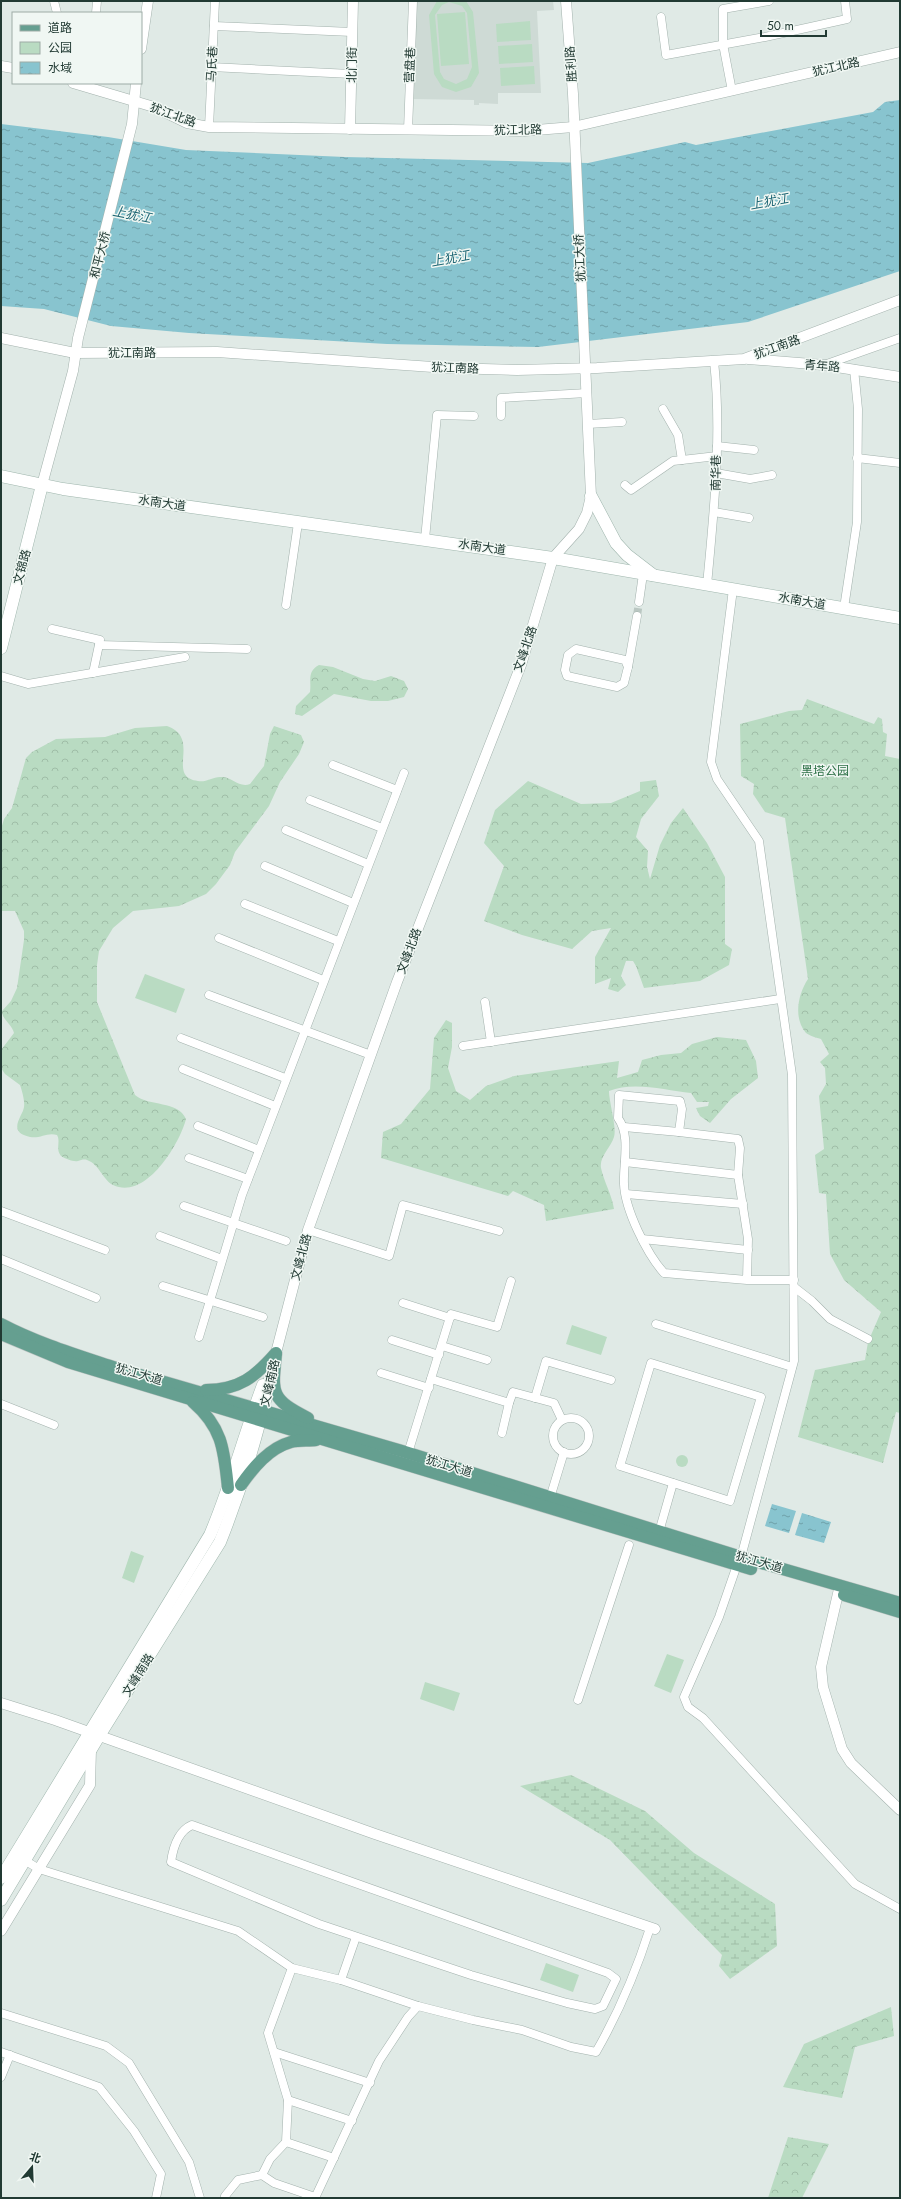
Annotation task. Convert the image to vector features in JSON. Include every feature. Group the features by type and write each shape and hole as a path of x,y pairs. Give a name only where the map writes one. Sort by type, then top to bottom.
{"main road":[{"name":"水南大道","path":"1,476 63,489 553,558 900,618"},
{"name":"文锦路","path":"1,648 42,485"},
{"path":"591,496 616,543 649,575"},
{"name":"犹江大道","path":"1,1324 20,1334 70,1354 193,1395"},
{"name":"犹江大道","path":"1,1334 68,1362 193,1395 329,1435 739,1561 840,1589 900,1603"},
{"path":"1,1338 18,1341"},
{"path":"228,1488 223,1445 206,1413 193,1395 223,1390 248,1379 259,1372 276,1352"},
{"path":"276,1352 273,1386 277,1397 329,1435"},
{"name":"文峰南路","path":"1,1878 20,1857 91,1749 94,1734 220,1542 241,1485 257,1414 276,1352"},
{"name":"文峰南路","path":"1,1900 20,1857 94,1734 210,1535 257,1414"},
{"path":"241,1485 253,1469 277,1448 292,1442 329,1435"},
{"name":"犹江大道","path":"329,1435 408,1453 659,1532 739,1561"},
{"name":"犹江大道","path":"840,1589 900,1612"}],"street":[{"path":"54,1 57,12"},
{"path":"96,12 97,1"},
{"path":"142,42 148,1"},
{"name":"马氏巷","path":"209,127 215,1"},
{"name":"北门街","path":"350,129 353,1"},
{"name":"营盘巷","path":"408,130 413,1"},
{"name":"胜利路","path":"566,1 574,149"},
{"path":"732,91 723,44 723,9 769,1"},
{"path":"662,17 666,55 765,37 847,19 845,1"},
{"path":"214,26 352,32"},
{"name":"犹江北路","path":"76,84 154,107 187,123 209,127 524,131 573,127 900,52"},
{"path":"1,66 12,68"},
{"path":"212,67 351,74"},
{"name":"和平大桥","path":"42,485 73,371 78,338 132,124 136,84"},
{"name":"犹江大桥","path":"553,558 579,529 587,513 591,496 586,368 574,149"},
{"name":"犹江南路","path":"1,338 75,353 217,352 455,369 516,370 586,368 744,359 900,300"},
{"path":"824,365 900,338"},
{"name":"青年路","path":"744,359 824,365 900,377"},
{"name":"南华巷","path":"707,585 714,512 717,446 717,386 714,361"},
{"path":"844,608 856,522 858,409 854,369"},
{"path":"501,416 501,398 587,393"},
{"path":"663,409 678,435 682,460"},
{"path":"425,539 437,415 474,416"},
{"path":"588,424 622,422"},
{"path":"717,446 754,450"},
{"path":"625,485 630,490 674,461 716,456"},
{"path":"857,458 900,463"},
{"path":"716,474 750,478 772,475"},
{"path":"714,512 749,518"},
{"path":"286,605 298,523"},
{"name":"文峰北路","path":"276,1352 308,1230 452,837 521,665 553,558"},
{"path":"639,602 649,575"},
{"path":"733,589 711,762 717,779 759,841 780,999 792,1075 794,1284 792,1367 739,1561 719,1617 684,1697 688,1707 703,1718 855,1884 900,1909"},
{"path":"628,667 625,660 621,658 576,649 568,655 565,670 566,674 571,677 617,686 624,683 628,667 637,616"},
{"path":"52,629 100,640 93,673"},
{"path":"99,644 247,648"},
{"path":"1,676 28,684 185,657"},
{"path":"333,765 397,790"},
{"path":"199,1337 248,1179 303,1031 404,773"},
{"path":"310,800 382,828"},
{"path":"286,830 368,864"},
{"path":"265,866 353,903"},
{"path":"245,904 338,941"},
{"path":"220,938 323,980"},
{"path":"209,995 371,1055"},
{"path":"463,1046 780,999"},
{"path":"485,1002 491,1042"},
{"path":"181,1038 285,1078"},
{"path":"183,1069 275,1106"},
{"path":"679,1132 682,1109 680,1101 619,1095 618,1118 624,1127 624,1186 626,1194 634,1222 642,1239 655,1263 664,1273 794,1284 830,1319 868,1339"},
{"path":"198,1126 259,1150"},
{"path":"624,1127 738,1139 740,1148 738,1175 748,1250 747,1280"},
{"path":"189,1158 248,1179"},
{"path":"624,1162 738,1175"},
{"path":"626,1194 743,1204"},
{"path":"308,1230 389,1256 403,1205 499,1231"},
{"path":"184,1206 286,1241"},
{"path":"1,1211 105,1250"},
{"path":"160,1236 222,1259"},
{"path":"642,1239 748,1250"},
{"path":"1,1258 96,1298"},
{"path":"408,1453 451,1314 497,1327 510,1281"},
{"path":"163,1286 263,1317"},
{"path":"403,1303 450,1318"},
{"path":"656,1324 792,1367"},
{"path":"392,1340 439,1354"},
{"path":"442,1346 487,1360"},
{"path":"535,1398 546,1361 611,1380"},
{"path":"651,1363 761,1396 730,1501 673,1483 620,1466 651,1363"},
{"path":"381,1372 429,1388"},
{"path":"431,1379 509,1403"},
{"path":"502,1432 513,1392 554,1403 562,1420"},
{"path":"1,1404 54,1425"},
{"path":"572,1418 580,1420 589,1433 588,1440 583,1450 572,1454 564,1452 554,1444 552,1435 555,1426 562,1420 572,1418"},
{"path":"550,1498 564,1452"},
{"path":"659,1532 673,1483"},
{"path":"578,1700 629,1545"},
{"path":"840,1589 821,1668 822,1687 842,1749 851,1763 900,1810"},
{"path":"1,1703 653,1929 615,2018 596,2052 571,2047 522,2030 472,2020 418,2006 341,1980 292,1968 238,1930 40,1869 20,1857"},
{"path":"1,1931 40,1869 90,1784 91,1749"},
{"path":"192,1825 608,1973 616,1980 603,2006 595,2009 567,2003 471,1975 356,1937 320,1924 171,1862 174,1847 186,1828 192,1825"},
{"path":"341,1980 356,1937"},
{"path":"226,2198 225,2196 238,2180 262,2174 270,2159 286,2142 288,2100 268,2033 292,1968"},
{"path":"262,2174 274,2183 315,2198 379,2061 408,2017 418,2006"},
{"path":"1,2013 106,2046 129,2063 189,2162 200,2198"},
{"path":"1,2052 99,2087 134,2131 161,2174 156,2198"},
{"path":"274,2052 370,2083"},
{"path":"1,2077 10,2054"},
{"path":"288,2100 352,2121"},
{"path":"286,2142 334,2158"}],"shaded area":[{"path":"415,1 553,1 554,10 537,11 541,93 498,93 498,104 479,103 479,105 474,105 474,100 411,99"}],"green space":[{"path":"437,1 466,1 473,12 479,73 471,87 456,92 442,87 434,74 429,15","holes":["449,2 462,6 467,13 472,67 467,79 456,84 444,79 440,72 435,15 442,5"]},
{"path":"465,12 469,64 441,66 437,14"},
{"path":"530,21 531,40 497,42 496,24"},
{"path":"532,44 533,62 499,64 498,46"},
{"path":"534,66 535,84 501,86 500,68"},
{"path":"319,665 333,667 363,679 375,681 391,676 404,681 408,689 404,697 388,701 371,701 334,694 302,716 295,714 296,706 310,692 310,677 312,671"},
{"name":"黑塔公园","path":"807,699 874,724 878,717 882,719 883,732 887,734 885,756 900,759 900,1413 896,1412 883,1463 798,1437 815,1370 865,1360 868,1342 881,1312 844,1280 830,1254 826,1194 819,1193 815,1155 824,1149 819,1096 826,1084 825,1068 820,1062 829,1054 821,1039 806,1033 799,1020 798,1006 808,979 785,818 765,812 753,794 754,784 741,776 740,724 789,711 802,710"},
{"path":"167,726 177,732 182,739 184,772 189,778 198,781 216,777 226,777 242,785 250,784 264,766 270,734 274,726 301,735 304,742 299,754 280,782 269,806 235,852 230,865 216,884 206,894 179,906 133,911 113,928 99,951 97,965 97,1002 135,1095 141,1099 177,1109 186,1119 177,1142 160,1167 137,1185 125,1188 110,1183 95,1165 87,1160 72,1161 61,1156 58,1151 57,1135 50,1134 30,1137 23,1135 17,1128 24,1107 24,1099 20,1085 5,1074 1,1068 1,1050 14,1033 2,1014 2,1011 11,1001 17,988 24,931 15,911 1,911 1,829 4,819 12,808 26,758 32,752 56,739 105,737 135,728"},
{"path":"656,780 659,796 641,819 636,837 648,851 647,867 650,879 660,845 671,823 683,808 707,843 725,877 725,944 732,949 729,965 700,981 644,988 633,961 626,961 621,976 626,985 618,992 608,989 611,978 595,984 595,957 611,928 592,931 572,949 522,935 484,921 504,866 484,843 495,810 528,781 581,804 611,803 640,791 640,782"},
{"path":"145,974 185,989 176,1013 135,998"},
{"path":"446,1020 452,1023 452,1047 448,1068 456,1091 470,1100 486,1086 514,1076 619,1061 617,1078 638,1072 642,1060 661,1055 681,1053 692,1044 717,1037 746,1040 756,1061 758,1078 731,1099 710,1123 700,1116 696,1108 708,1106 709,1102 697,1102 691,1093 639,1086 618,1088 609,1091 615,1133 603,1156 601,1168 614,1209 546,1221 544,1205 513,1191 508,1196 381,1158 383,1132 401,1124 430,1089 434,1038"},
{"path":"572,1325 607,1337 601,1355 566,1344"},
{"path":"682,1455 686,1457 688,1461 686,1465 682,1467 678,1465 676,1461 678,1457"},
{"path":"131,1551 144,1556 134,1583 122,1578"},
{"path":"667,1654 684,1660 671,1693 654,1686"},
{"path":"425,1682 460,1693 454,1711 420,1699"},
{"path":"571,1775 645,1811 694,1853 775,1904 777,1946 730,1979 719,1966 722,1955 610,1840 520,1786"},
{"path":"546,1963 579,1975 573,1992 540,1980"},
{"path":"891,2007 894,2036 855,2047 842,2098 783,2087 804,2044"},
{"path":"788,2137 829,2144 802,2198 768,2198"}],"water":[{"name":"上犹江","path":"900,100 900,271 748,322 538,347 387,344 189,333 111,326 44,309 1,306 1,124 108,137 186,150 345,157 588,163 685,142 696,145 873,112 885,102"},
{"path":"772,1504 796,1511 789,1533 765,1526"},
{"path":"802,1513 831,1522 824,1543 795,1535"}],"tunnel":[{"path":"637,616 639,602"}]}
